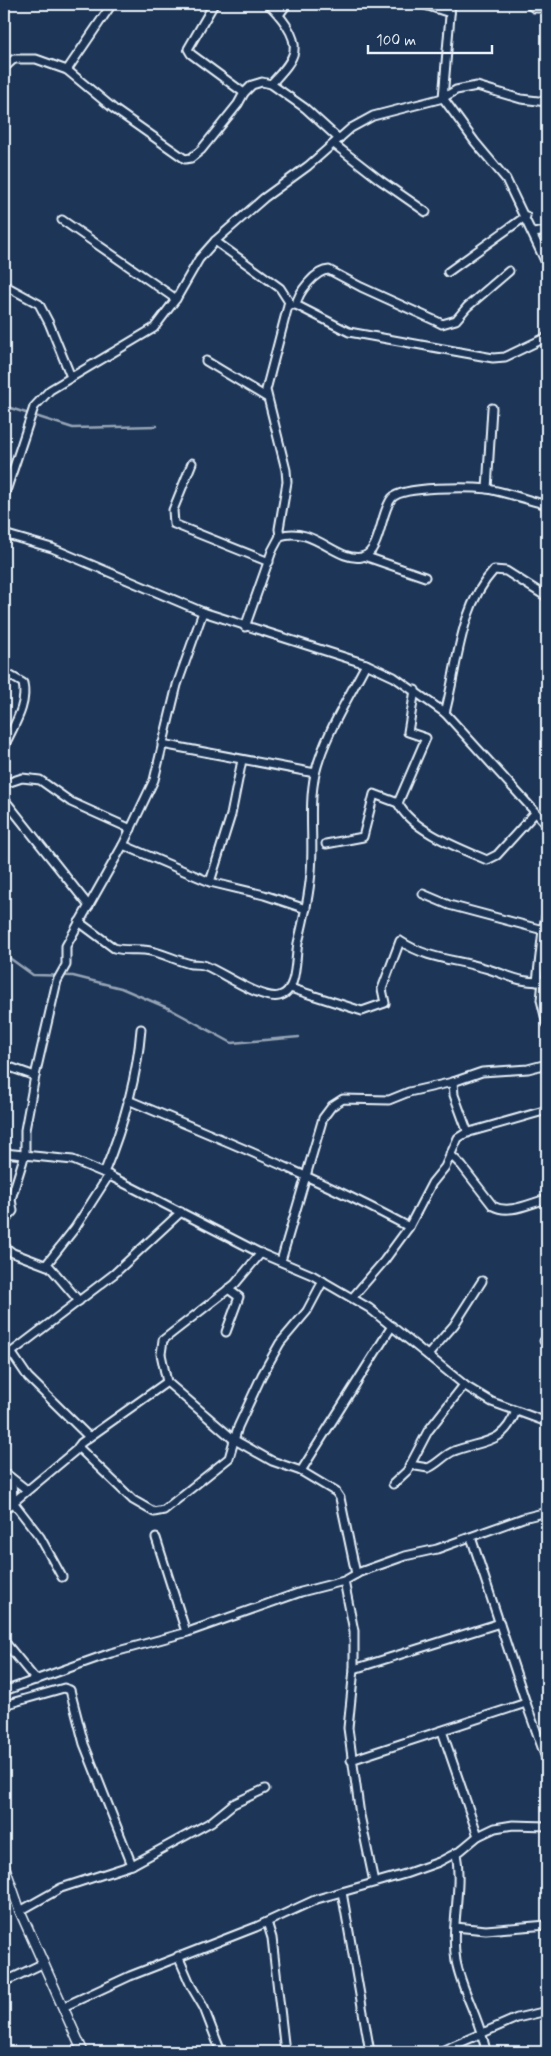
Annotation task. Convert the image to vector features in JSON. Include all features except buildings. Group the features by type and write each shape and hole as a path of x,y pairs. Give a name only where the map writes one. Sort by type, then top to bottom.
{"street":[{"path":"67,70 112,4"},
{"path":"214,4 188,49 191,54 244,93"},
{"path":"268,4 280,15 293,40 294,52 272,84"},
{"path":"280,15 287,4"},
{"path":"422,4 450,13"},
{"path":"451,4 443,98 475,142 506,179 526,216 547,265"},
{"path":"529,4 534,8 547,8"},
{"path":"4,68 14,59 36,59 67,70 114,109 185,159 191,158 201,150 238,104 244,93 257,84 272,84 305,108 337,141 380,180 426,212"},
{"path":"4,497 34,407 50,390 154,328 176,299 198,259 215,241 264,198 308,166 351,128 372,116 443,98 456,90 477,86 521,99 547,102"},
{"path":"448,272 526,216"},
{"path":"62,220 176,299"},
{"path":"533,233 547,231"},
{"path":"215,241 280,288 292,305 348,332 493,358 505,357 547,337"},
{"path":"245,626 280,536 279,529 287,482 286,470 266,397 270,370 292,305 315,275 323,270 328,270 436,321 448,323 456,320 467,307 509,271"},
{"path":"4,285 39,304 49,323 70,377"},
{"path":"206,361 266,397"},
{"path":"487,489 492,408"},
{"path":"192,463 173,510 174,524 269,562"},
{"path":"364,556 375,546 391,499 399,492 414,489 487,489 547,505"},
{"path":"4,534 52,548 203,612 366,664 394,677 445,713 545,823"},
{"path":"280,536 289,534 301,535 324,543 350,558 364,556 425,577"},
{"path":"445,713 456,671 464,626 488,577 494,570 506,571 547,597"},
{"path":"4,1222 13,1211 11,1200 25,1154 25,1130 35,1076 57,981 66,965 66,946 123,845 154,780 177,685 203,612"},
{"path":"79,922 106,944 122,950 145,950 180,961 204,964 248,987 274,996 280,996 290,988 306,909 311,871 310,809 315,773 324,746 366,664"},
{"path":"4,672 23,683 25,694 22,710 4,747"},
{"path":"398,802 426,738 408,732 415,690"},
{"path":"162,744 315,773"},
{"path":"210,882 231,815 242,760"},
{"path":"4,784 22,778 40,780 71,802 131,828"},
{"path":"326,844 363,837 374,794 398,802 405,815 412,821 452,845 486,860 497,855 535,813"},
{"path":"5,803 89,906"},
{"path":"545,823 547,814"},
{"path":"123,845 210,882 264,895 306,909"},
{"path":"423,894 449,905 542,930"},
{"path":"547,912 542,930 543,982 541,1000 547,1022"},
{"path":"290,988 362,1011 385,1003 382,989 400,941 429,956 489,970 520,982 543,982"},
{"path":"46,1265 75,1228 106,1174 118,1139 128,1100 139,1052 141,1029"},
{"path":"281,1261 324,1118 332,1106 343,1099 389,1100 409,1092 453,1082 482,1072 528,1069 547,1064"},
{"path":"4,1065 35,1076"},
{"path":"453,1082 454,1095 468,1133"},
{"path":"128,1100 358,1199 409,1227"},
{"path":"353,1297 384,1261 409,1227 432,1183 445,1167 458,1138 468,1133 547,1110"},
{"path":"4,1153 73,1160 106,1174 261,1253 323,1281 353,1297 464,1384 492,1402 547,1422"},
{"path":"450,1154 462,1166 493,1206 498,1209 515,1209 547,1199"},
{"path":"4,1358 114,1274 181,1212"},
{"path":"4,1246 13,1253 46,1265 79,1300"},
{"path":"261,1253 247,1272 228,1289 163,1340 161,1354 167,1382 233,1439 272,1461 301,1471 336,1492 340,1498 356,1574"},
{"path":"78,1447 133,1500 159,1512 225,1462 231,1451 233,1439 262,1374 280,1343 307,1311 323,1281"},
{"path":"428,1355 454,1325 482,1281"},
{"path":"226,1332 239,1297 228,1289"},
{"path":"301,1471 392,1326"},
{"path":"11,1352 28,1377 89,1437"},
{"path":"4,1510 89,1437 167,1382"},
{"path":"393,1484 407,1471 428,1431 464,1384"},
{"path":"410,1465 428,1468 455,1451 504,1434 511,1424 516,1411"},
{"path":"4,1472 27,1490"},
{"path":"12,1480 13,1502 40,1537 62,1577"},
{"path":"4,1691 112,1653 186,1632 301,1592 344,1581 356,1574 405,1556 471,1538 523,1518 547,1512"},
{"path":"156,1538 186,1632"},
{"path":"471,1538 547,1761"},
{"path":"344,1581 354,1631 354,1670 348,1728 351,1760 374,1882"},
{"path":"354,1670 500,1623"},
{"path":"4,1641 36,1680"},
{"path":"4,1705 64,1688 70,1690 84,1744 132,1865"},
{"path":"351,1760 526,1703"},
{"path":"442,1730 478,1836"},
{"path":"20,1910 62,1888 132,1865 211,1822 233,1804 265,1790"},
{"path":"63,2007 178,1956 267,1922 317,1899 405,1874 456,1853 478,1836 504,1826 547,1826"},
{"path":"456,1853 459,1874 455,1927 456,1961 483,2034 486,2052"},
{"path":"4,1865 20,1910 83,2052"},
{"path":"342,1892 370,2052"},
{"path":"267,1922 272,1938 285,2052"},
{"path":"455,1927 486,1930 547,1925"},
{"path":"178,1956 191,1986 204,2008 221,2052"},
{"path":"4,1982 44,1963"},
{"path":"440,2052 517,2018 547,2012"}],"waterway":[{"path":"4,406 73,428 157,426"},
{"path":"4,954 33,975 73,976 121,988 170,1009 232,1043 299,1037"}]}
